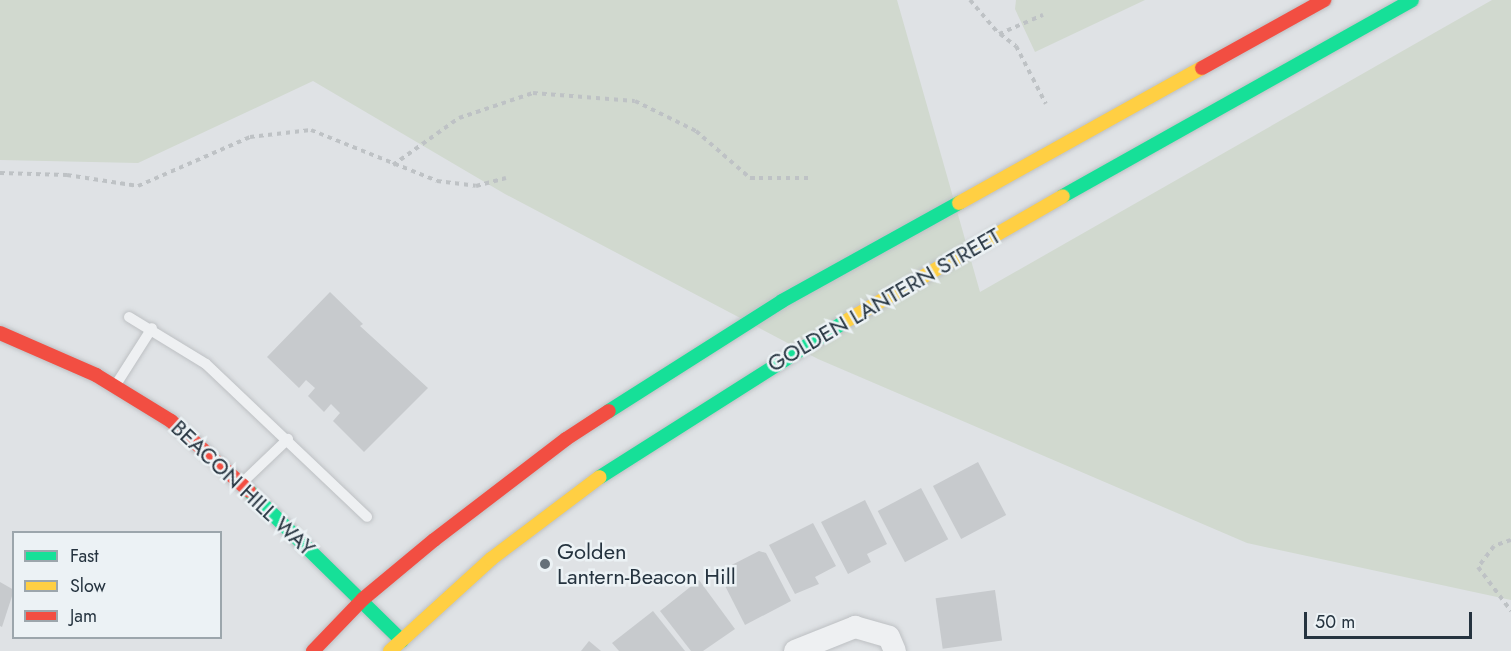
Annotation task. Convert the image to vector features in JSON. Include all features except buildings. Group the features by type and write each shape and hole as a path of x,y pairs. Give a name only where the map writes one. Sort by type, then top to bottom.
{"main road":[{"name":"GOLDEN LANTERN STREET","path":"313,651 363,599 566,440 782,301 1324,0"},
{"name":"GOLDEN LANTERN STREET","path":"390,651 491,559 631,454 786,355 1229,100 1412,0"},
{"name":"BEACON HILL WAY","path":"0,333 58,356 114,386 179,427 363,599 402,641"}],"street":[{"path":"795,651 855,627 888,637 895,651"}],"lane":[{"path":"129,317 152,328 206,363 367,517"},
{"path":"114,386 152,328"},
{"path":"241,483 288,439"}],"path":[{"path":"970,0 999,34 1016,46 1046,104"},
{"path":"999,34 1043,15"},
{"path":"393,165 459,118 532,93 634,101 696,131 750,178 812,178"},
{"path":"0,173 67,175 138,186 250,137 294,130 328,134 393,165 437,181 476,186 506,178"},
{"path":"1511,540 1494,546 1478,567 1511,611"}],"shaded area":[{"path":"0,0 897,0 980,292 1492,0 1511,0 1511,600 1247,543 818,359 505,194 313,81 138,163 0,160"},
{"path":"1016,0 1145,0 1035,52 1015,9"}],"traffic: fast":[{"path":"1063,196 1412,0"},
{"path":"609,411 782,301 959,203"},
{"path":"600,477 846,321"},
{"path":"249,491 402,641"}],"traffic: slow":[{"path":"959,203 1202,68"},
{"path":"846,321 1063,196"},
{"path":"390,651 491,559 600,477"}],"traffic: jam":[{"path":"1202,68 1324,0"},
{"path":"0,333 96,375 171,421 249,491"},
{"path":"313,651 363,599 434,540 566,439 609,411"}],"place":[{"name":"Golden Lantern-Beacon Hill","path":"545,564"}]}
